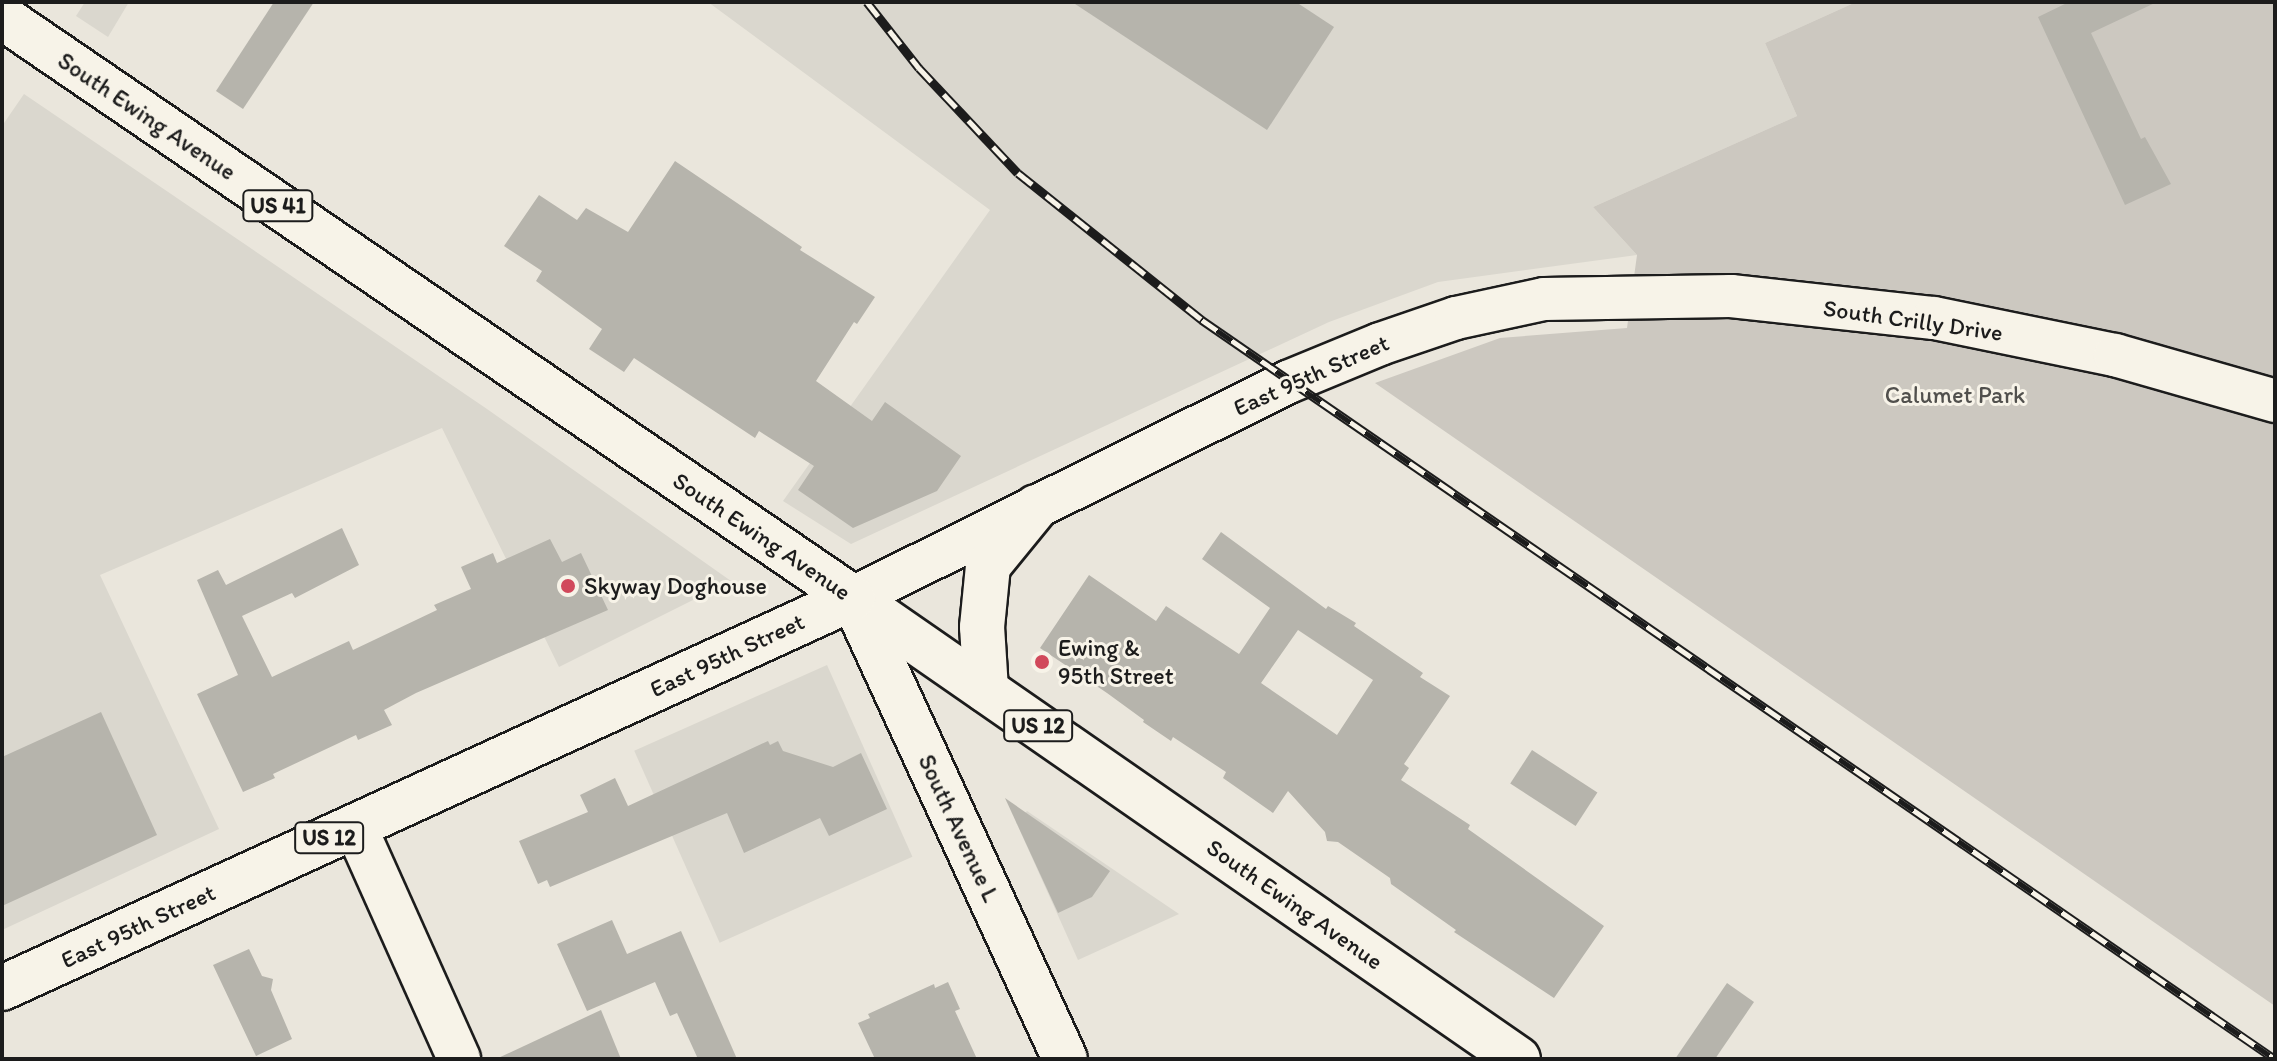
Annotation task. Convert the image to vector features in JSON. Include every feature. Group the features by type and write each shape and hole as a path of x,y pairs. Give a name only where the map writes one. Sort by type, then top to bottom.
{"main road":[{"name":"South Ewing Avenue","path":"2,17 853,598 1518,1059"},
{"path":"986,690 982,621 988,566 1036,507"},
{"name":"East 95th Street","path":"2,988 853,598"},
{"name":"South Avenue L","path":"853,598 1065,1059"}],"street":[{"name":"South Crilly Drive","path":"1544,299 1731,296 1934,318 2115,355 2275,401"},
{"name":"East 95th Street","path":"853,598 1288,382 1367,349 1456,318 1544,299"},
{"path":"355,826 459,1059"}],"shaded area":[{"path":"85,2 129,2 108,37 76,16"},
{"path":"708,2 1856,2 1765,43 1797,116 1593,207 1637,255 1438,282 1329,322 851,544 783,501 990,210"},
{"path":"24,94 487,409 731,581 559,667 442,428 100,575 219,829 2,930 2,126"},
{"path":"827,665 912,857 720,943 634,751"},
{"path":"1027,811 1179,914 1078,960 1016,822"}],"green space":[{"name":"Calumet Park","path":"1856,2 2275,2 2275,1006 1375,383 1500,338 1627,328 1637,255 1593,207 1797,116 1765,43"}],"building":[{"path":"274,2 314,2 243,109 216,91"},
{"path":"1072,2 1296,2 1334,27 1267,130"},
{"path":"2069,2 2157,2 2091,33 2141,139 2145,137 2171,184 2125,205 2038,17"},
{"path":"675,161 802,247 800,250 875,297 857,324 854,322 816,381 872,421 885,402 961,456 937,491 853,528 798,490 814,466 759,431 755,438 634,358 624,372 589,349 602,329 536,281 542,271 504,246 539,195 577,220 586,208 628,232"},
{"path":"342,528 359,565 295,598 292,593 242,616 272,677 349,641 353,650 437,610 434,605 471,589 461,567 493,553 497,563 550,539 562,562 581,553 608,610 416,693 384,710 392,725 358,740 356,735 273,774 275,778 243,792 197,694 238,675 197,580 218,570 226,585"},
{"path":"1221,532 1326,609 1328,606 1356,623 1354,626 1423,673 1420,677 1450,696 1404,764 1409,768 1401,780 1470,825 1468,829 1604,926 1554,998 1454,932 1456,930 1391,884 1390,878 1338,842 1327,841 1325,832 1288,791 1273,813 1223,778 1226,772 1173,737 1171,741 1040,648 1089,575 1156,621 1166,606 1239,654 1270,608 1202,559","holes":["1298,630 1373,680 1337,735 1261,683"]},
{"path":"101,712 157,835 2,906 2,757"},
{"path":"768,741 770,745 778,741 783,751 833,767 861,753 887,809 829,836 820,818 744,853 727,813 550,887 547,880 538,884 519,841 588,812 580,795 615,778 628,806"},
{"path":"1532,750 1597,792 1576,826 1510,784"},
{"path":"1005,798 1110,871 1092,897 1058,913"},
{"path":"612,920 627,954 681,931 737,1059 698,1059 677,1013 670,1016 655,982 587,1011 557,944"},
{"path":"249,949 262,976 273,979 271,990 292,1039 256,1056 213,965"},
{"path":"948,982 960,1009 955,1011 977,1059 875,1059 858,1023 870,1018 868,1014 934,984 935,988"},
{"path":"1727,983 1754,1002 1715,1059 1675,1059"},
{"path":"601,1010 621,1059 496,1059"}],"railway":[{"path":"867,2 919,68 1018,173 1202,320 2275,1059"}],"place":[{"name":"Skyway Doghouse","path":"568,586"},
{"name":"Ewing & 95th Street","path":"1042,662"}]}
